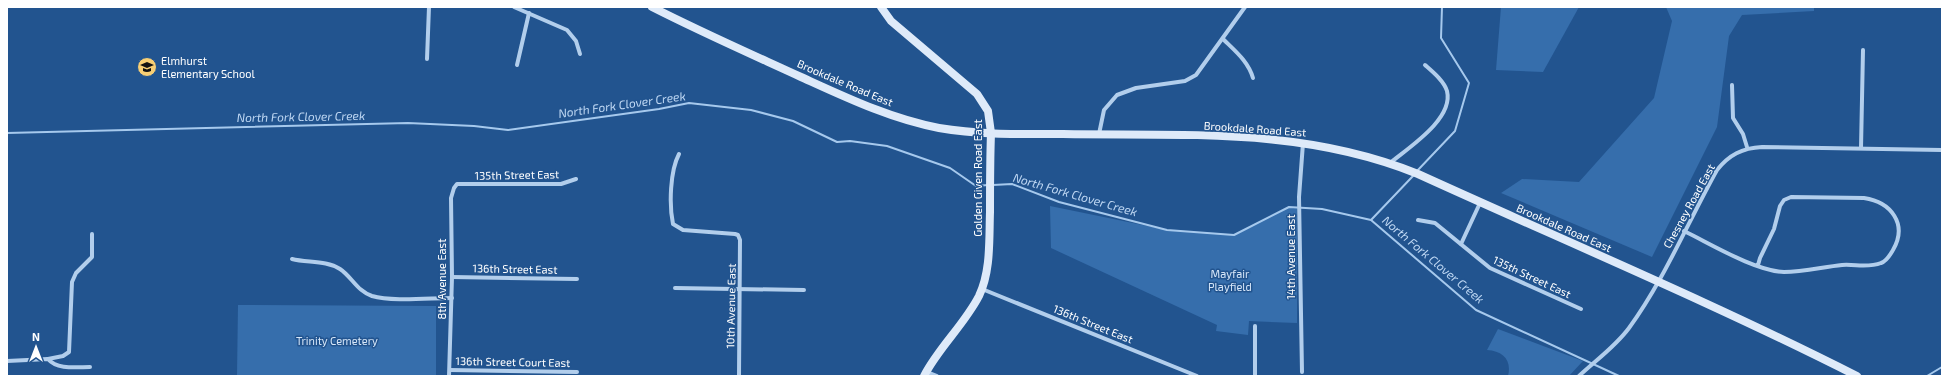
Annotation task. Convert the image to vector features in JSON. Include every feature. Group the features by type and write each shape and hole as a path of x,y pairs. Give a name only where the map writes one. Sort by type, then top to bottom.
{"main road":[{"name":"Brookdale Road East","path":"652,7 862,105 939,128 991,133 1234,136 1303,142 1348,151 1390,163 1658,282 1805,350 1857,376"},
{"name":"Golden Given Road East","path":"880,7 891,21 955,74 981,99 988,111 991,133 988,261 982,289 966,318 931,362 925,374"}],"street":[{"path":"427,59 429,7"},
{"path":"514,7 567,30 576,41 580,54"},
{"path":"1099,134 1104,110 1117,95 1136,88 1178,82 1191,78 1201,69 1245,7"},
{"path":"517,65 529,14"},
{"path":"1223,39 1245,60 1250,68 1253,78"},
{"path":"1861,148 1863,50"},
{"path":"1390,163 1428,131 1440,118 1444,111 1447,99 1445,87 1425,65"},
{"path":"1732,84 1733,118 1743,134 1747,147 1942,150"},
{"name":"14th Avenue East","path":"1302,372 1300,197 1303,142"},
{"name":"Chesney Road East","path":"1579,376 1606,353 1630,328 1658,282 1717,170 1735,153 1747,147"},
{"name":"10th Avenue East","path":"679,154 673,167 673,224 678,229 731,233 738,235 740,289 739,376"},
{"name":"135th Street East","path":"457,184 561,184 576,179"},
{"name":"8th Avenue East","path":"450,376 452,298 451,198 457,184"},
{"path":"1684,231 1758,265 1769,269 1786,272 1844,265 1869,266 1881,263 1886,260 1896,245 1898,227 1895,217 1889,208 1872,199 1796,196 1786,199 1780,206 1774,229 1758,265"},
{"path":"1461,244 1480,203"},
{"name":"135th Street East","path":"1418,220 1435,223 1490,268 1581,309"},
{"path":"7,361 48,359 63,356 69,352 72,286 76,273 92,257 92,234"},
{"path":"292,259 306,263 333,265 342,271 364,293 380,298 452,298"},
{"name":"136th Street East","path":"452,277 577,279"},
{"path":"675,288 804,290"},
{"name":"136th Street East","path":"982,289 1196,376"},
{"path":"1255,326 1255,376"},
{"path":"48,359 52,363 64,367 90,367"},
{"name":"136th Street Court East","path":"450,370 577,372"},
{"path":"925,374 937,376"}],"green space":[{"path":"1501,7 1579,7 1543,72 1496,70"},
{"path":"1666,7 1814,7 1814,11 1742,15 1729,36 1717,127 1652,257 1501,193 1522,179 1579,182 1654,98 1672,21"},
{"name":"Mayfair Playfield","path":"1050,206 1167,230 1234,235 1289,207 1297,208 1297,323 1249,321 1248,335 1216,331 1217,325 1051,248"},
{"name":"Trinity Cemetery","path":"238,305 436,306 436,376 237,376"},
{"path":"1498,329 1583,361 1569,376 1508,376 1509,365 1505,357 1498,352 1487,350"}],"waterway":[{"path":"1417,171 1455,131 1469,83 1441,38 1442,7"},
{"name":"North Fork Clover Creek","path":"7,133 408,123 474,126 508,130 659,109 689,103 751,110 793,121 837,142 850,141 887,146 950,168 976,186 988,185"},
{"path":"1371,220 1413,176"},
{"name":"North Fork Clover Creek","path":"993,185 1012,184 1059,202 1167,230 1234,235 1289,207 1322,209 1371,220 1476,310 1619,376"},
{"name":"North Fork Clover Creek","path":"1927,376 1942,367"}],"place":[{"name":"Elmhurst Elementary School","path":"147,67"}]}
